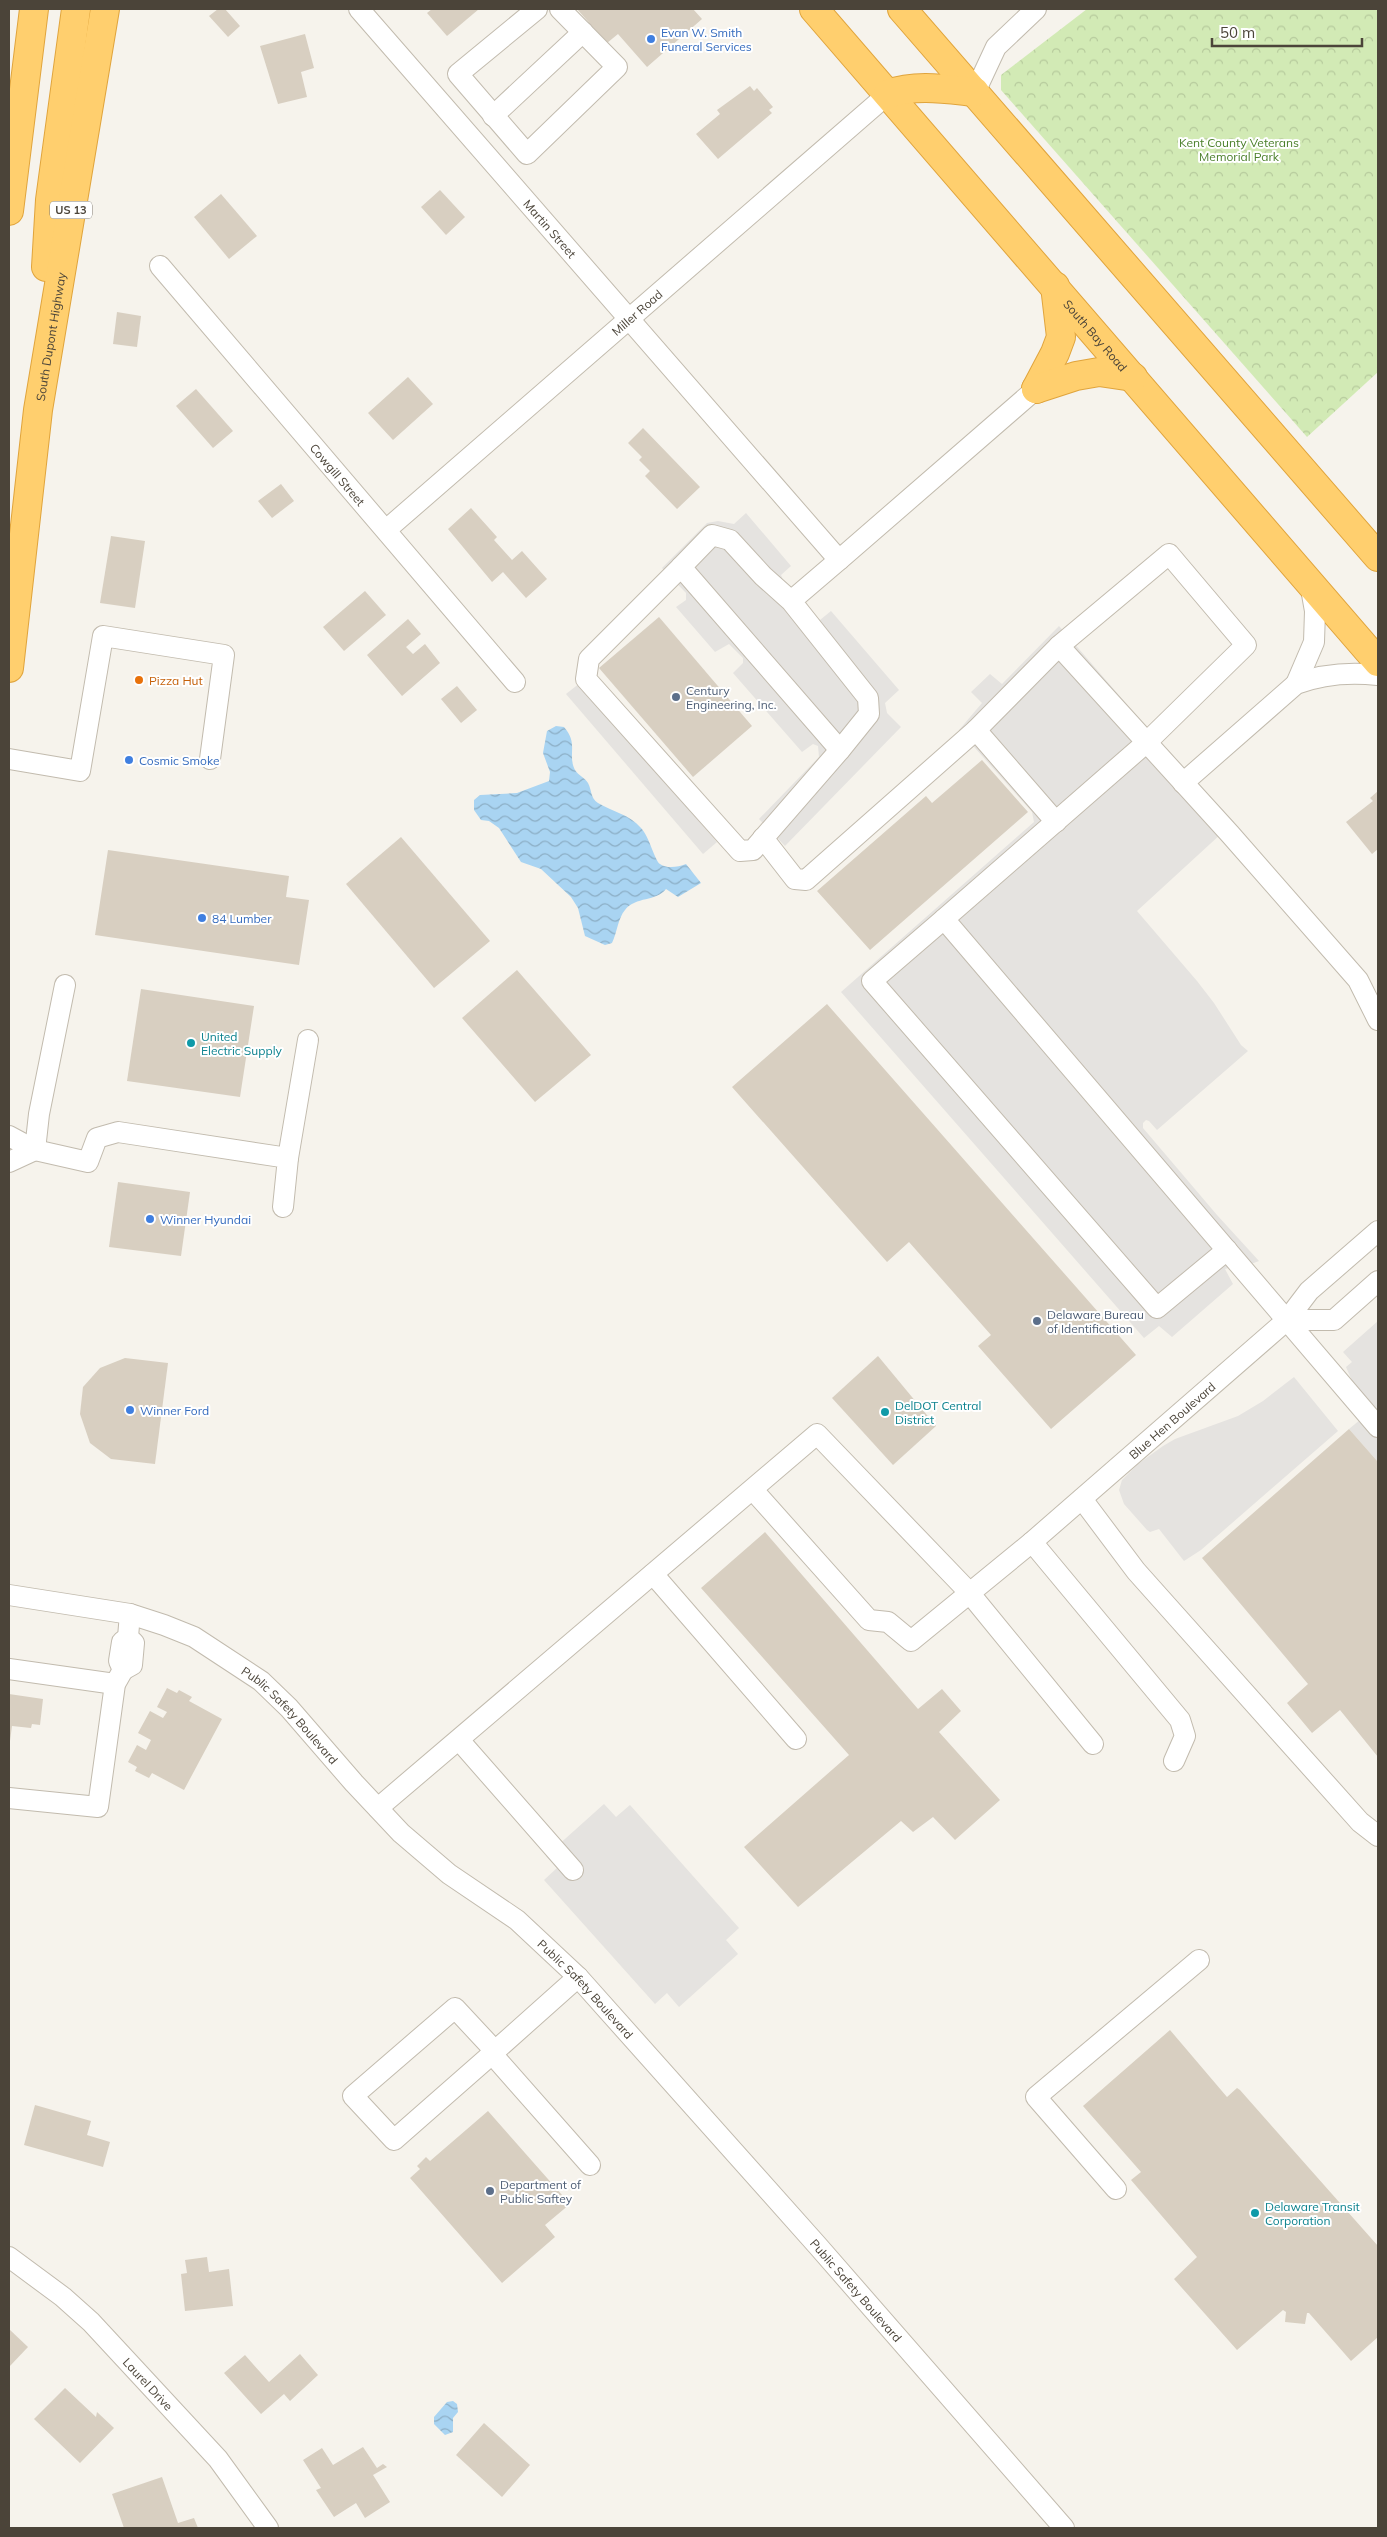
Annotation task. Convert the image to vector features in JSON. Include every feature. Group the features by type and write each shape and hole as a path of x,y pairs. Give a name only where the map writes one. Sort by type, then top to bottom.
{"highway":[{"path":"9,211 34,9"},
{"path":"38,410 50,200 76,9"},
{"name":"South Dupont Highway","path":"9,668 38,410 105,9"},
{"name":"South Bay Road","path":"814,9 1378,662"},
{"path":"902,9 1378,557"},
{"path":"888,94 905,88 975,92"},
{"path":"1036,389 1056,353 1061,336 1055,286"},
{"path":"1036,389 1076,376 1099,372 1133,377"}],"street":[{"name":"Martin Street","path":"359,9 839,560"},
{"path":"537,9 458,74 527,154 617,67 560,9"},
{"path":"975,92 996,47 1036,9"},
{"path":"493,116 583,32"},
{"name":"Miller Road","path":"386,530 627,318 888,94"},
{"name":"Cowgill Street","path":"160,266 515,682"},
{"path":"791,601 1036,389"},
{"path":"712,535 730,540 763,576 791,601 868,698 869,714 753,850 740,852 586,679 590,659 712,535"},
{"path":"763,838 795,879 806,880 976,730 1059,646 1169,554 1246,645 1147,742 872,981 1157,1308 1227,1250"},
{"path":"681,567 840,750"},
{"path":"1296,684 1314,642 1315,611 1310,582"},
{"path":"9,759 80,771 103,636 224,655 210,759"},
{"path":"1059,646 1147,742 1358,980 1378,1020"},
{"path":"1183,783 1296,684 1313,677 1330,675 1378,675"},
{"path":"976,730 1056,822"},
{"path":"944,919 1378,1427"},
{"path":"35,1150 39,1114 65,985"},
{"path":"283,1207 288,1158 308,1040"},
{"path":"9,1136 35,1150 88,1162 98,1138 118,1132 288,1158"},
{"path":"9,1162 35,1150"},
{"name":"Blue Hen Boulevard","path":"753,1490 869,1620 888,1622 910,1641 1058,1520 1287,1320 1308,1291 1378,1231"},
{"path":"1287,1320 1334,1320 1378,1281"},
{"path":"378,1808 817,1434 969,1592 1093,1744"},
{"path":"1082,1499 1136,1571 1360,1822 1378,1836"},
{"path":"1032,1542 1180,1720 1184,1736 1174,1761"},
{"path":"653,1574 796,1739"},
{"name":"Public Safety Boulevard","path":"9,1595 130,1614 194,1637 261,1681 289,1708 378,1808 428,1857 517,1920 578,1977 810,2237 1064,2528"},
{"path":"9,1798 98,1806 119,1677 118,1661 122,1642 128,1637 130,1614"},
{"path":"9,1669 119,1677"},
{"path":"459,1740 573,1870"},
{"path":"1116,2189 1036,2097 1200,1960"},
{"path":"578,1977 493,2053 394,2140 353,2096 455,2008 493,2053 590,2165"},
{"name":"Laurel Drive","path":"9,2257 63,2296 91,2322 218,2459 268,2528"}],"green space":[{"name":"Kent County Veterans Memorial Park","path":"1087,9 1378,9 1378,372 1307,437 1001,90 1001,75"}],"shaded area":[{"path":"746,513 791,566 781,575 784,582 790,586 816,619 820,620 831,611 899,690 885,703 887,713 901,727 785,846 759,819 819,757 818,746 813,744 802,752 733,673 743,663 743,658 729,644 715,652 676,607 686,600 686,593 662,568 707,523 718,521 734,524"},
{"path":"1059,626 1150,731 1234,822 1137,911 1197,981 1214,1003 1241,1045 1248,1051 1157,1130 1149,1121 1146,1120 1143,1123 1143,1128 1259,1261 1235,1270 1232,1267 1225,1269 1233,1284 1172,1337 1159,1326 1144,1338 841,992 1034,822 1032,812 959,730 982,703 971,692 990,674 1002,684"},
{"path":"580,683 717,842 703,854 566,694"},
{"path":"1378,1321 1378,1462 1349,1429 1372,1410 1353,1383 1346,1367 1352,1362 1343,1352"},
{"path":"1294,1377 1338,1431 1201,1550 1184,1561 1159,1529 1150,1532 1147,1530 1124,1504 1119,1490 1122,1480 1138,1464 1163,1446 1175,1439 1238,1416 1263,1401"},
{"path":"604,1804 616,1817 630,1805 739,1928 726,1940 738,1954 679,2007 667,1993 655,2004 544,1880 557,1868 546,1856"}],"water":[{"path":"556,726 564,727 568,733 572,744 572,759 575,770 588,783 595,801 636,823 644,832 660,864 666,867 673,867 686,864 701,883 678,897 666,889 657,896 630,906 621,917 612,943 605,945 585,936 578,908 571,897 541,869 521,862 499,828 489,821 481,820 474,810 474,800 480,795 517,793 549,781 550,772 543,753 547,731"},
{"path":"453,2401 457,2404 458,2412 453,2418 453,2432 445,2435 434,2424 434,2417 447,2402"}],"building":[{"path":"218,9 225,9 240,26 228,37 209,16"},
{"path":"432,9 479,9 447,36 427,13"},
{"name":"Evan W. Smith Funeral Services","path":"577,9 693,9 702,19 647,67 618,34 607,43"},
{"path":"305,34 314,68 301,72 307,97 278,104 260,46"},
{"path":"750,86 754,91 757,88 773,107 769,110 772,113 718,159 696,134 720,114 717,110"},
{"path":"440,190 465,217 446,235 421,207"},
{"path":"221,194 257,236 229,259 194,217"},
{"path":"117,312 141,316 137,347 113,344"},
{"path":"408,377 433,404 393,440 368,413"},
{"path":"196,389 233,431 213,448 176,406"},
{"path":"643,428 700,487 677,509 645,476 650,471 639,460 642,457 628,443"},
{"path":"281,484 294,501 272,518 258,501"},
{"path":"471,508 497,537 494,540 512,560 522,551 547,579 526,598 503,572 492,582 448,529"},
{"path":"111,536 145,541 135,608 100,603"},
{"path":"365,591 386,615 344,651 323,627"},
{"name":"Century Engineering, Inc.","path":"659,617 752,726 693,777 599,668"},
{"path":"408,619 421,634 406,647 413,654 425,644 440,663 402,696 367,655"},
{"path":"457,686 477,710 461,723 441,699"},
{"path":"982,760 1028,812 870,950 817,891 926,796 932,803"},
{"path":"1378,791 1378,849 1372,854 1346,822 1373,801 1370,798"},
{"path":"401,837 490,941 434,988 346,884"},
{"name":"84 Lumber","path":"108,850 289,876 286,897 309,900 299,965 95,935"},
{"path":"517,970 591,1055 535,1102 462,1018"},
{"name":"United Electric Supply","path":"141,989 254,1006 240,1097 127,1081"},
{"path":"827,1004 1136,1355 1051,1429 978,1346 991,1335 909,1242 887,1262 732,1087"},
{"name":"Winner Hyundai","path":"118,1182 190,1192 181,1256 109,1247"},
{"name":"DelDOT Central District","path":"878,1356 936,1426 893,1465 832,1398"},
{"path":"125,1358 168,1363 155,1464 111,1459 90,1443 80,1414 83,1387 100,1368"},
{"path":"1349,1429 1378,1462 1378,1757 1340,1710 1312,1733 1287,1703 1308,1684 1202,1558"},
{"path":"765,1532 918,1709 942,1689 961,1711 939,1732 1000,1800 955,1840 933,1817 913,1832 901,1821 798,1907 744,1847 849,1755 701,1588"},
{"path":"167,1688 177,1693 179,1690 192,1697 189,1701 222,1719 184,1790 152,1773 149,1778 135,1771 137,1767 128,1762 137,1745 146,1750 151,1740 138,1733 150,1711 163,1718 167,1712 157,1707"},
{"path":"9,1694 43,1699 40,1725 32,1724 31,1728 12,1726 10,1741"},
{"name":"Delaware Transit Corporation","path":"1170,2030 1227,2097 1237,2088 1240,2090 1378,2246 1378,2337 1351,2361 1309,2313 1307,2313 1305,2324 1285,2322 1286,2312 1283,2310 1237,2350 1174,2279 1197,2257 1131,2180 1141,2172 1083,2106"},
{"path":"35,2105 91,2121 87,2135 110,2142 103,2167 24,2145"},
{"name":"Department of Public Saftey","path":"488,2111 570,2204 545,2225 555,2237 502,2283 410,2178 420,2169 417,2166 426,2157 430,2161"},
{"path":"207,2257 209,2272 229,2269 233,2306 185,2311 181,2274 187,2273 185,2260"},
{"path":"9,2329 28,2347 9,2367"},
{"path":"300,2354 318,2375 290,2401 284,2394 261,2414 224,2373 245,2355 269,2382"},
{"path":"65,2388 96,2417 97,2412 114,2428 80,2463 34,2419"},
{"path":"484,2423 530,2465 502,2497 456,2455"},
{"path":"363,2447 377,2468 383,2464 387,2467 373,2475 390,2502 365,2518 356,2503 334,2517 316,2490 321,2488 303,2460 322,2448 333,2465"},
{"path":"162,2477 178,2523 194,2518 198,2528 124,2528 112,2494"}],"place":[{"name":"Evan W. Smith Funeral Services","path":"651,39"},
{"name":"Pizza Hut","path":"139,680"},
{"name":"Century Engineering, Inc.","path":"676,697"},
{"name":"Cosmic Smoke","path":"129,760"},
{"name":"84 Lumber","path":"202,918"},
{"name":"United Electric Supply","path":"191,1043"},
{"name":"Winner Hyundai","path":"150,1219"},
{"name":"Delaware Bureau of Identification","path":"1037,1321"},
{"name":"Winner Ford","path":"130,1410"},
{"name":"DelDOT Central District","path":"885,1412"},
{"name":"Department of Public Saftey","path":"490,2191"},
{"name":"Delaware Transit Corporation","path":"1255,2213"}]}
